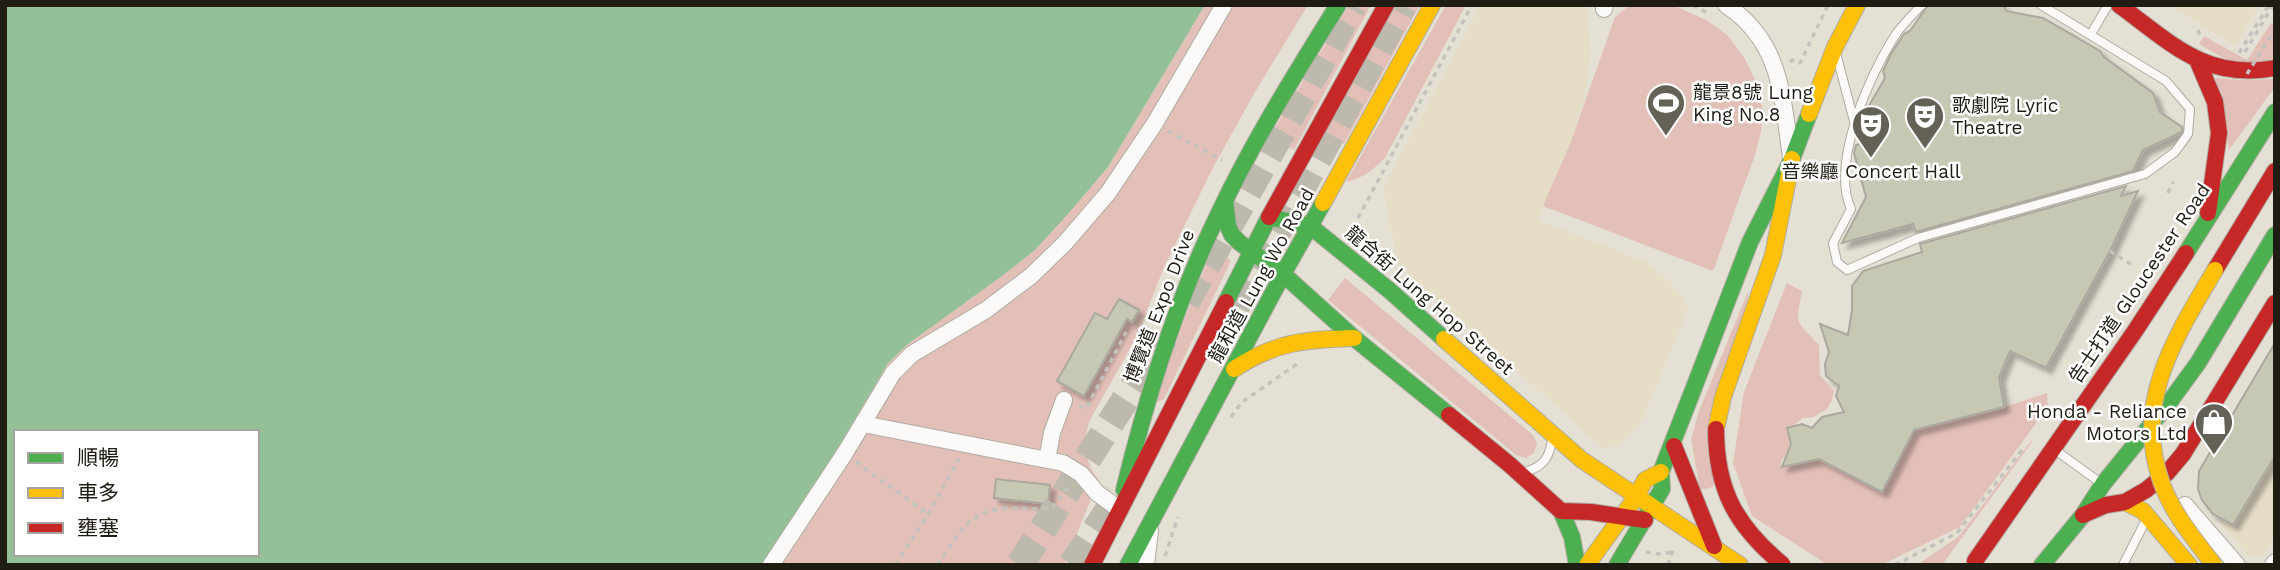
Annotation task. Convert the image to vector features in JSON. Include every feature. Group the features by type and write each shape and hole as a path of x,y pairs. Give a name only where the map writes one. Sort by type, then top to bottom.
{"main road":[{"name":"博覽道 Expo Drive","path":"1120,510 1148,393 1162,349 1206,241 1263,127 1338,5"},
{"name":"龍和道 Lung Wo Road","path":"1092,565 1269,217 1386,5"},
{"name":"龍和道 Lung Wo Road","path":"1128,565 1283,274 1432,5"},
{"path":"1617,565 1662,489 1661,472 1750,242 1792,159 1835,47 1857,5"},
{"path":"2119,5 2198,62 2242,74 2275,68"},
{"path":"2198,62 2215,102 2219,134 2206,223"},
{"name":"告士打道 Gloucester Road","path":"1972,563 2036,476 2206,223 2275,112"},
{"path":"1783,565 1749,534 1731,508 1719,475 1716,429 1723,397 1773,255 1792,159"},
{"path":"2214,565 2176,513 2161,483 2152,449 2150,415 2157,383 2173,344 2275,171"},
{"path":"1224,201 1232,235 1283,274 1354,338 1520,473 1561,511 1572,537 1577,565"},
{"name":"龍合街 Lung Hop Street","path":"1269,217 1310,226 1389,290 1582,460 1636,497 1648,514 1714,546 1740,565"},
{"path":"2083,515 2106,505 2171,400 2199,363 2272,242"},
{"path":"1688,403 1732,291"},
{"path":"2042,565 2083,515 2114,493 2146,490 2167,473 2183,454 2275,303"},
{"path":"1233,370 1265,350 1290,342 1354,338"},
{"path":"1587,565 1645,481 1661,472 1674,446 1714,546"},
{"path":"2114,493 2148,516 2189,565"},
{"path":"2160,529 2159,514 2163,508 2169,505 2185,505"},
{"path":"1561,511 1622,516 1648,514"}],"street":[{"path":"771,565 894,373 912,354 986,310 1031,276 1065,243 1108,193 1155,123 1224,5"},
{"path":"1720,11 1757,33 1775,64 1780,80 1792,159"},
{"path":"1047,460 1052,433 1064,400"},
{"path":"863,425 1063,463 1078,472 1097,493 1120,510"},
{"path":"2183,454 2174,480 2185,505 2237,565"},
{"path":"1146,565 1151,521"}],"lane":[{"path":"1922,5 1897,33 1854,121 1846,160 1845,196 1851,209 1833,243 1836,262 1847,270 1918,238 2145,174 2175,152 2188,134 2190,109 2166,81 2041,5"},
{"path":"2091,34 2108,5"},
{"path":"1835,47 1854,121"},
{"path":"1520,473 1545,463 1552,434"},
{"path":"2054,449 2114,493"},
{"path":"2123,565 2148,516"}],"path":[{"path":"1358,218 1472,5"},
{"path":"1693,5 1720,11"},
{"path":"1792,60 1800,63 1828,5"},
{"path":"2239,53 2271,5"},
{"path":"2240,59 2271,5"},
{"path":"2248,74 2275,29"},
{"path":"2198,30 2200,39"},
{"path":"1155,123 1222,160"},
{"path":"2168,193 2173,182"},
{"path":"2110,251 2134,266"},
{"path":"1064,400 1086,409 1126,332"},
{"path":"1228,421 1242,402 1300,362"},
{"path":"1895,565 1957,533 2030,439"},
{"path":"895,565 928,514 966,446"},
{"path":"860,464 928,514"},
{"path":"937,565 974,517 996,508 1052,507 1078,472"},
{"path":"1163,565 1181,509"},
{"path":"1668,565 1672,552"}],"shaded area":[{"path":"5,5 1205,5 1108,167 1068,214 1035,250 908,344 888,363 763,565 5,565"},
{"path":"1205,5 1308,5 1215,164 1164,267 1138,334 1090,420 1086,436 1087,459 1099,480 1064,565 763,565 888,363 908,344 1035,250 1068,214 1108,167"},
{"path":"1349,5 1371,5 1294,150 1270,136"},
{"path":"1394,5 1420,5 1344,144 1323,131"},
{"path":"1446,5 1466,5 1385,158 1368,173 1346,182"},
{"path":"1481,5 1587,5 1591,56 1584,100 1570,144 1538,220 1646,262 1679,292 1688,309 1643,419 1616,446 1603,448 1398,265 1383,188"},
{"name":"龍景8號 Lung King No.8","path":"1630,5 1673,5 1708,21 1727,35 1744,57 1756,82 1762,108 1761,131 1755,155 1713,271 1543,206 1570,144 1615,17"},
{"path":"2169,5 2260,5 2235,46"},
{"path":"2271,23 2275,25 2273,59 2244,65 2223,58 2199,44 2204,36 2247,60"},
{"path":"2215,78 2275,79 2275,87 2229,150 2223,108"},
{"path":"1214,244 1231,261 1164,399 1158,402 1155,396"},
{"path":"1345,278 1533,435 1537,444 1534,453 1526,458 1516,455 1328,300"},
{"path":"1787,283 1802,291 1799,322 1819,345 1820,375 1834,391 1827,409 1813,417 1803,418 1788,430 1789,447 1781,461 1781,467 1819,459 1882,492 1914,430 2047,393 2048,407 1960,527 1881,565 1828,565 1752,516 1733,463 1744,392"},
{"path":"1749,289 1713,487 1700,490 1691,439 1699,411"},
{"path":"2265,359 2275,365 2275,537 2264,554 2256,557 2247,554 2205,505 2197,481 2204,459"},
{"path":"2031,441 1942,565 1917,565 1959,536"}],"building":[{"path":"1928,5 2004,5 2006,11 2043,18 2100,51 2104,57 2153,93 2160,112 2182,127 2182,132 2143,150 2133,171 1916,232 1913,224 1842,243 1866,197 1854,153 1856,145 1880,138 1873,112 1867,109 1885,78 1883,71 1891,54"},
{"path":"2126,186 2121,196 2138,191 2110,251 2046,368 2010,351 1999,377 2004,407 1914,430 1882,492 1819,459 1782,467 1791,444 1787,428 1802,424 1812,428 1822,417 1844,412 1836,396 1839,386 1826,376 1825,364 1829,352 1820,324 1848,335 1852,286 1863,271 1922,252 1920,244"},
{"path":"1119,299 1139,310 1132,322 1127,319 1084,396 1057,381 1095,313 1107,319"},
{"path":"2275,343 2275,456 2233,525 2213,514 2202,500 2198,489 2199,471"},
{"path":"996,479 1050,485 1048,504 994,498"}],"tunnel":[{"path":"1186,302 1353,5"},
{"path":"1236,306 1403,5"},
{"path":"1020,565 1165,337"},
{"path":"1072,565 1119,495"}],"traffic: fast":[{"path":"1124,490 1164,349 1204,246 1261,133 1338,5"},
{"path":"2186,253 2275,112"},
{"path":"1688,403 1750,242 1792,159 1809,114"},
{"path":"1225,201 1228,226 1240,243 1283,274 1354,338 1449,415"},
{"path":"1128,565 1323,203"},
{"path":"1226,302 1269,217 1310,226 1444,339"},
{"path":"2042,565 2198,363 2275,235"},
{"path":"1617,565 1662,489 1661,472 1693,390"},
{"path":"1561,511 1572,537 1577,565"}],"traffic: slow":[{"path":"1323,203 1432,5"},
{"path":"1809,114 1835,47 1857,5"},
{"path":"1716,429 1723,397 1773,255 1792,159"},
{"path":"2214,565 2172,506 2162,484 2154,454 2152,426 2162,372 2173,346 2215,270"},
{"path":"1234,369 1278,347 1354,338"},
{"path":"1444,339 1582,460 1740,565"},
{"path":"1587,565 1636,497 1645,480 1661,472"},
{"path":"2125,502 2143,511 2189,565"}],"traffic: jam":[{"path":"1269,217 1386,5"},
{"path":"2119,5 2173,45 2209,64 2251,71 2275,68"},
{"path":"2198,62 2215,102 2219,133 2208,213"},
{"path":"2215,270 2275,171"},
{"path":"1975,561 2186,253"},
{"path":"1092,565 1226,302"},
{"path":"2083,515 2106,505 2125,502 2167,473 2183,454 2275,303"},
{"path":"1449,415 1561,511 1591,512 1645,520"},
{"path":"1716,429 1720,470 1732,505 1753,536 1783,565"},
{"path":"1674,446 1714,546"}],"place":[{"name":"龍景8號 Lung King No.8","path":"1666,137"},
{"name":"歌劇院 Lyric Theatre","path":"1925,150"},
{"name":"音樂廳 Concert Hall","path":"1871,159"},
{"name":"Honda - Reliance Motors Ltd","path":"2214,456"}]}
